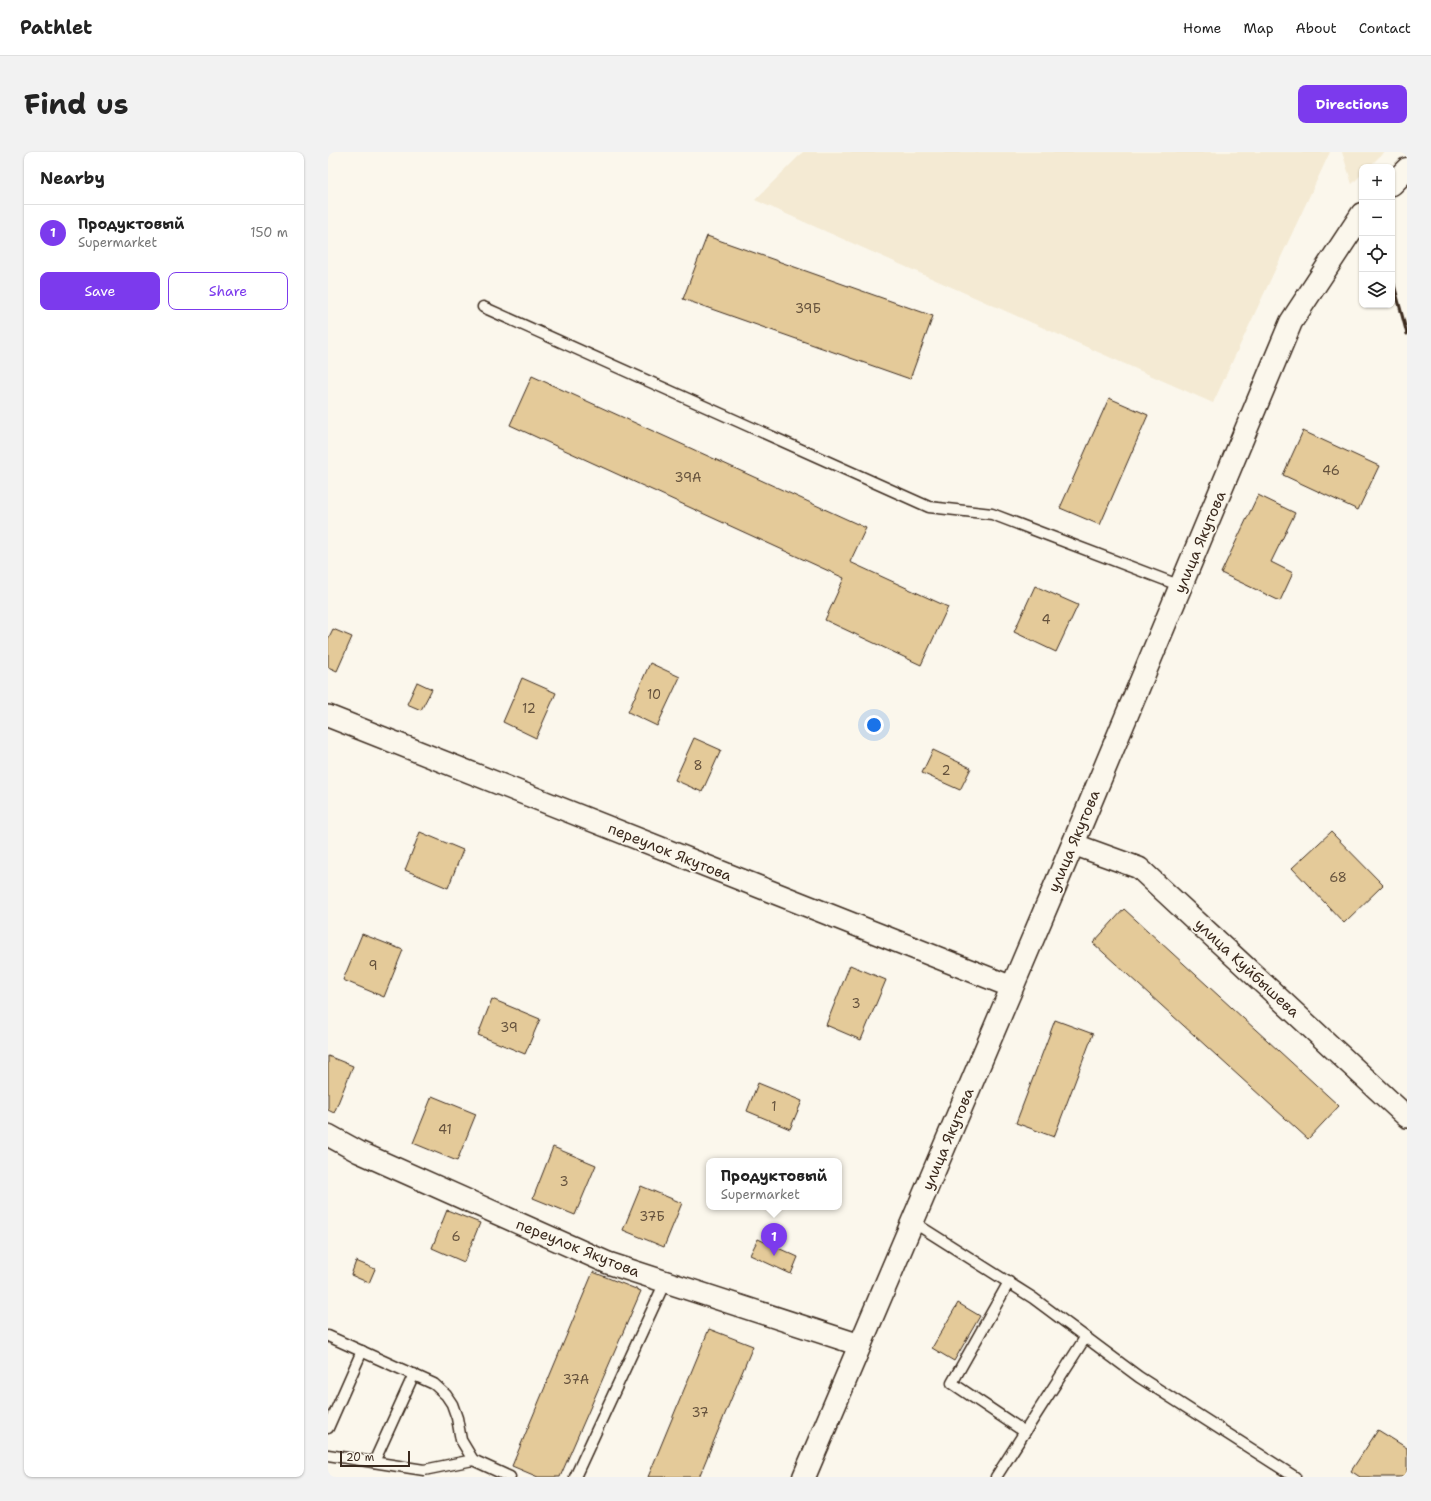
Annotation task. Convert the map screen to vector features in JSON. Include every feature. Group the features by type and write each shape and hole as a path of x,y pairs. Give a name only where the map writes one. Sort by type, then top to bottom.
{"street":[{"path":"1395,181 1407,169"},
{"name":"улица Якутова","path":"804,1477 1073,844 1291,322 1359,219"},
{"name":"переулок Якутова","path":"328,716 1012,987"},
{"name":"улица Куйбышева","path":"1073,844 1139,868 1407,1117"},
{"name":"переулок Якутова","path":"328,1135 358,1152 608,1263 860,1346"}],"lane":[{"path":"483,307 930,507 992,514 1181,586"},
{"path":"913,1222 1033,1298 1139,1377 1295,1477"},
{"path":"575,1477 665,1282"},
{"path":"1009,1282 952,1383 1025,1432"},
{"path":"328,1336 414,1374 434,1384 446,1394 452,1404 457,1418 461,1440 472,1460"},
{"path":"996,1477 1085,1338"},
{"path":"328,1428 362,1351"},
{"path":"374,1462 414,1374"},
{"path":"328,1455 424,1470 472,1460 510,1477"}],"shaded area":[{"path":"803,152 1330,152 1213,403 755,200"},
{"path":"1342,152 1384,152 1372,164 1359,164 1359,177 1352,184"}],"building":[{"path":"707,236 933,316 910,379 683,299"},
{"path":"532,376 866,528 850,562 948,607 921,665 825,620 844,578 510,425"},
{"path":"1109,398 1148,415 1100,525 1060,508"},
{"path":"1303,431 1379,466 1358,510 1283,475"},
{"path":"1258,495 1295,513 1271,562 1293,573 1280,601 1221,573"},
{"path":"1035,586 1078,605 1056,652 1014,632"},
{"path":"333,629 352,637 337,671 328,667 328,639"},
{"path":"650,663 680,677 657,726 628,712"},
{"path":"522,678 556,693 536,738 503,722"},
{"path":"417,682 432,689 421,710 407,704"},
{"path":"694,738 721,750 702,792 675,780"},
{"path":"933,750 971,768 960,790 922,773"},
{"path":"420,832 463,850 448,888 405,870"},
{"path":"1331,832 1383,885 1344,923 1292,868"},
{"path":"1124,909 1339,1106 1308,1139 1093,943"},
{"path":"362,934 403,950 384,997 343,980"},
{"path":"850,965 886,980 861,1040 826,1025"},
{"path":"492,999 540,1019 525,1054 478,1035"},
{"path":"1055,1020 1093,1034 1054,1137 1016,1123"},
{"path":"328,1056 353,1066 334,1113 328,1110"},
{"path":"758,1083 802,1101 790,1129 747,1111"},
{"path":"432,1096 476,1114 457,1161 413,1143"},
{"path":"553,1147 596,1165 575,1215 533,1198"},
{"path":"641,1186 682,1203 664,1247 623,1230"},
{"path":"447,1210 480,1223 464,1262 432,1248"},
{"path":"758,1239 798,1257 791,1274 750,1255"},
{"path":"356,1261 375,1269 369,1283 351,1275"},
{"path":"593,1272 641,1291 560,1477 538,1477 512,1466"},
{"path":"958,1303 980,1316 954,1361 932,1348"},
{"path":"709,1329 753,1346 699,1477 648,1477"},
{"path":"1378,1430 1407,1448 1407,1477 1360,1477 1351,1471"}],"railway":[{"path":"1395,288 1407,334"}],"place":[{"name":"Продуктовый","path":"774,1256"}]}
